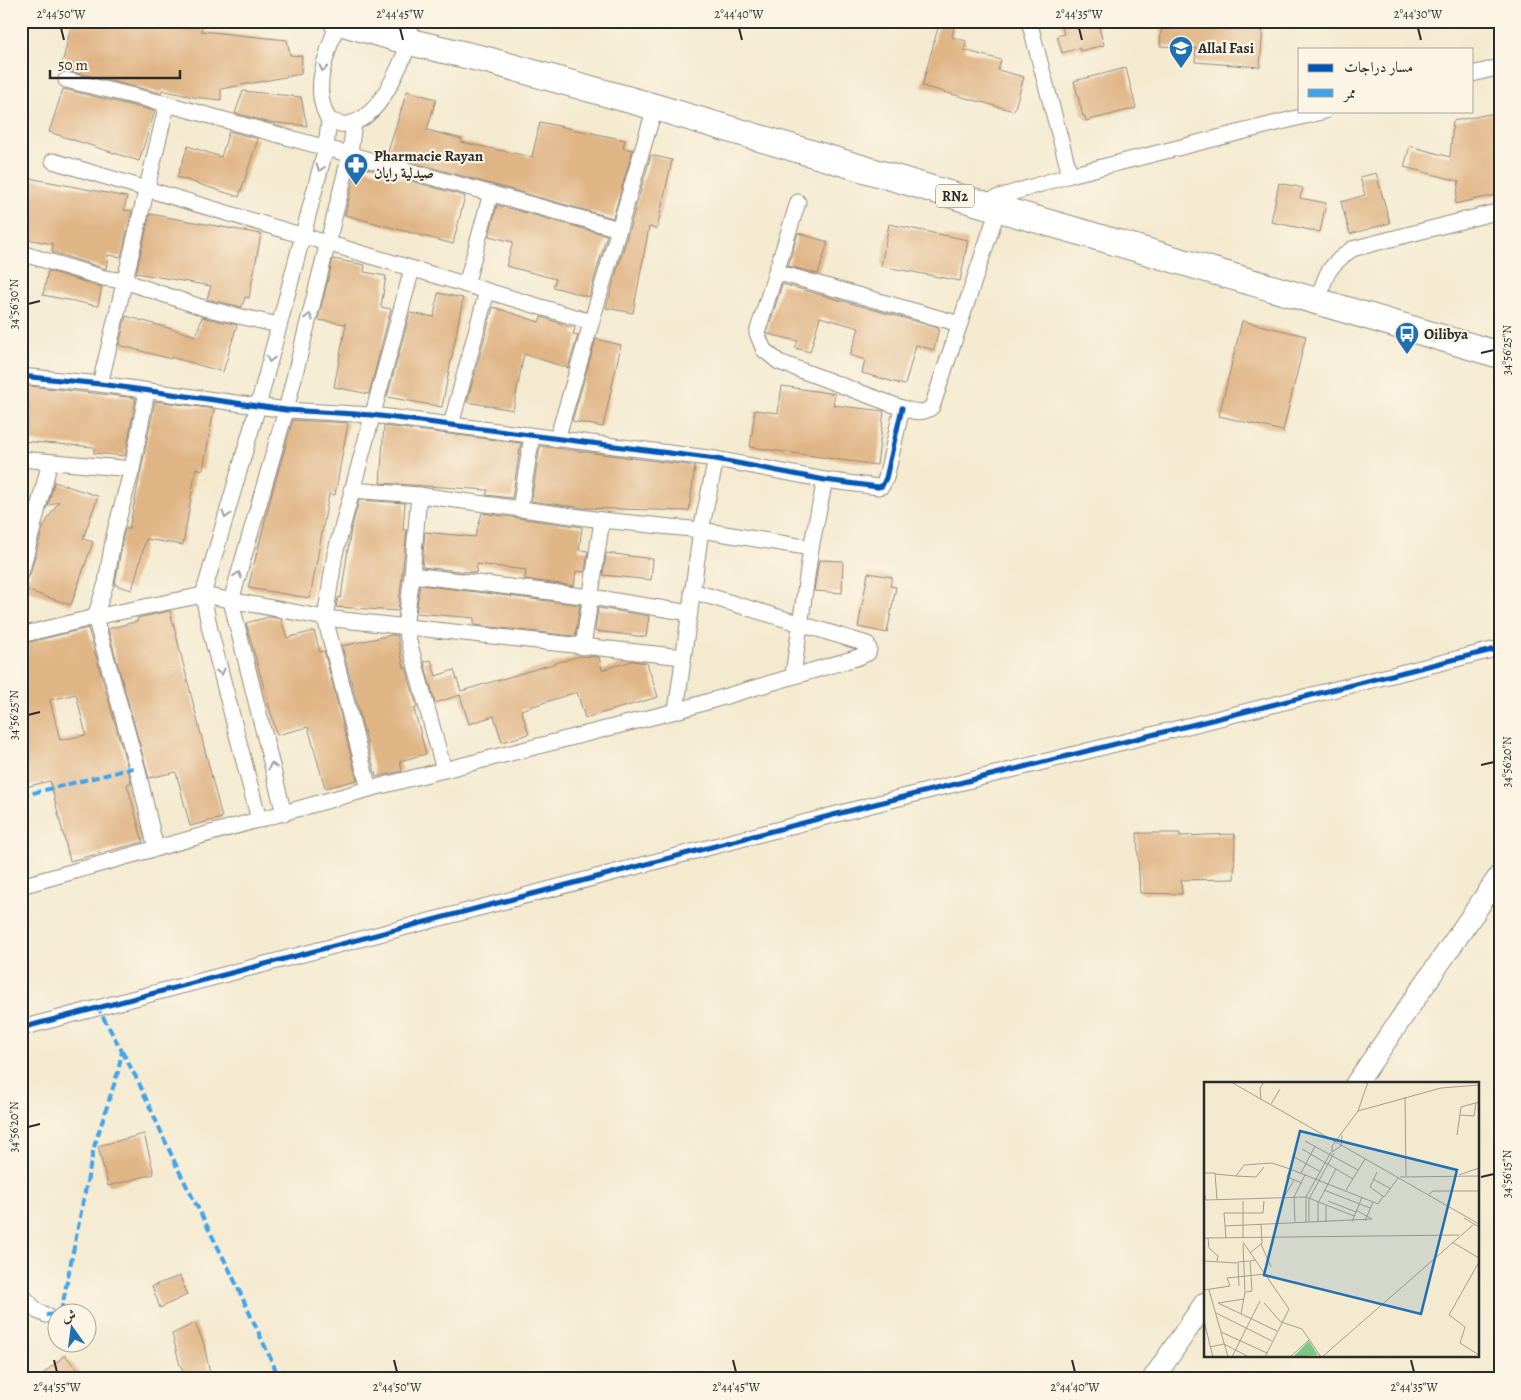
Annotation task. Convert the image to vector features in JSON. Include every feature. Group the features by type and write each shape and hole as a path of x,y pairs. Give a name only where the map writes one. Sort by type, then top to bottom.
{"highway":[{"name":"RN2","path":"337,21 407,32 488,60 655,107 1500,355"}],"street":[{"path":"259,820 210,630 203,595 258,406 326,147 329,120 321,102 320,83 337,21"},
{"path":"1029,21 1070,175"},
{"path":"329,120 341,124 354,122 364,118 377,105 392,84 407,32"},
{"path":"1474,74 1500,67"},
{"path":"66,80 167,104 619,229"},
{"path":"100,384 167,104"},
{"path":"557,439 655,107"},
{"path":"798,202 758,333 764,350 779,362 902,408 917,412 928,411 932,407 960,324 988,206 1070,175 1321,112"},
{"path":"284,814 231,601 286,410 350,154 354,122"},
{"path":"53,161 591,322"},
{"path":"466,285 491,193"},
{"path":"1318,301 1325,278 1334,262 1352,249 1500,211"},
{"path":"21,253 104,278 124,282 204,308 278,325"},
{"path":"369,789 325,618 335,554 412,269"},
{"path":"776,272 960,324"},
{"path":"451,425 487,291"},
{"path":"21,376 100,384 286,410 372,415 451,425 716,460 871,487 882,486 886,478 902,408"},
{"path":"147,391 132,469 114,535 106,583 95,617 137,767 156,849"},
{"path":"520,509 532,436"},
{"path":"21,459 132,469"},
{"path":"676,711 701,530 716,460"},
{"path":"21,573 50,462"},
{"path":"793,675 811,548 825,480"},
{"path":"351,490 419,495 602,520 701,530 811,548"},
{"path":"419,495 405,627 444,770"},
{"path":"583,647 602,520"},
{"path":"412,575 591,597 690,613"},
{"path":"21,886 369,789 676,711 868,653 867,644 692,592"},
{"path":"21,635 95,617 203,595 325,618 683,657"},
{"path":"21,1028 889,801 1500,648"},
{"path":"1357,1082 1500,875"},
{"path":"21,1294 36,1311 46,1315"},
{"path":"1153,1379 1204,1304"}],"building":[{"path":"72,21 89,21 108,26 109,21 203,21 201,31 287,40 290,55 302,56 301,74 221,89 221,100 193,97 162,90 161,93 69,71 70,67 62,65"},
{"path":"1060,21 1097,21 1104,45 1080,51 1080,48 1062,53 1057,36 1064,34"},
{"path":"1162,21 1203,21 1263,26 1260,67 1195,62 1196,48 1160,46"},
{"path":"939,24 954,28 952,37 966,41 964,50 1001,60 998,70 1024,77 1014,111 922,86"},
{"path":"1126,68 1136,108 1086,121 1074,81"},
{"path":"63,89 155,111 139,161 49,132"},
{"path":"243,91 301,97 307,126 267,122 235,113"},
{"path":"407,91 436,99 427,130 462,139 461,142 532,157 540,122 625,140 623,148 633,150 613,218 387,155"},
{"path":"1500,112 1500,194 1455,204 1459,181 1404,167 1410,146 1450,157 1453,121"},
{"path":"229,131 258,139 239,197 177,177 188,146 221,157"},
{"path":"651,155 672,160 657,229 649,227 633,313 606,308"},
{"path":"357,166 465,196 453,244 345,215"},
{"path":"1376,173 1390,223 1350,234 1341,202 1365,195 1360,177"},
{"path":"24,177 127,197 124,210 132,211 121,257 108,255 106,269 52,252 53,244 21,238 21,191"},
{"path":"1279,183 1303,188 1300,198 1326,203 1320,232 1271,222"},
{"path":"497,205 607,235 589,297 553,287 556,279 506,266 513,242 489,236"},
{"path":"150,214 261,234 249,298 245,297 242,307 207,299 211,286 136,273"},
{"path":"889,224 968,240 960,281 881,266"},
{"path":"798,233 828,242 818,274 788,266"},
{"path":"333,259 365,265 364,272 386,276 381,307 391,309 369,394 334,387 346,324 318,320"},
{"path":"48,271 102,287 98,306 43,295"},
{"path":"782,284 939,328 934,350 916,345 905,385 862,373 865,360 850,355 859,328 820,317 810,352 795,348 798,341 767,333"},
{"path":"438,293 463,298 442,407 387,397 410,313 434,317"},
{"path":"493,307 539,322 541,317 575,328 573,334 578,335 568,368 524,354 513,410 467,402"},
{"path":"126,316 196,336 202,317 237,325 223,372 119,345"},
{"path":"1242,321 1306,336 1283,431 1219,416"},
{"path":"596,339 621,345 603,427 572,421"},
{"path":"21,385 136,398 125,456 94,453 94,447 21,441"},
{"path":"782,386 835,394 833,405 884,411 877,465 750,447 755,410 778,413"},
{"path":"155,401 214,409 203,470 196,468 183,545 146,539 132,590 115,585 123,537 125,529 129,529"},
{"path":"293,420 348,423 335,495 329,494 310,598 248,588"},
{"path":"384,426 521,443 512,498 486,495 488,490 380,483"},
{"path":"540,446 695,466 689,511 584,508 531,501"},
{"path":"54,482 98,496 83,539 93,542 71,605 23,589 25,581 30,575 43,527 59,501 48,506"},
{"path":"359,500 405,503 403,530 407,530 398,611 336,607 338,598 341,597 351,529"},
{"path":"482,513 582,527 579,550 588,551 585,572 576,571 574,586 525,579 526,570 477,564 476,573 422,567 425,532 475,537"},
{"path":"606,553 653,559 651,580 603,575"},
{"path":"819,560 843,561 842,593 814,591"},
{"path":"868,573 892,577 890,586 896,587 887,633 858,627"},
{"path":"420,585 580,605 575,636 474,625 474,618 416,613"},
{"path":"598,608 649,616 646,637 595,631"},
{"path":"170,611 222,818 190,826 176,772 149,778 108,629 138,621 137,618"},
{"path":"269,617 281,619 287,638 314,631 320,652 324,651 357,780 325,788 308,727 277,735 246,623"},
{"path":"88,628 128,769 131,783 127,784 143,842 70,861 50,781 21,788 21,644","holes":["76,694 86,735 60,740 50,700"]},
{"path":"397,635 404,668 406,667 417,708 414,709 426,754 400,761 402,771 376,777 342,646"},
{"path":"580,656 599,657 602,670 632,661 647,663 658,697 585,718 577,692 521,710 529,734 502,742 494,716 469,724 460,695 435,703 424,662 431,660 436,676 454,670 461,691"},
{"path":"1137,833 1180,833 1180,836 1235,834 1234,879 1181,880 1182,894 1140,893"},
{"path":"144,1134 154,1174 108,1186 98,1146"},
{"path":"180,1276 187,1295 160,1308 152,1286"},
{"path":"195,1323 204,1344 211,1379 187,1379 180,1365 172,1334"},
{"path":"65,1355 85,1379 37,1379"}],"marked path":[{"path":"21,796 137,767"},
{"path":"63,1302 94,1147 118,1072 122,1051 98,1008"},
{"path":"122,1051 139,1083 176,1165 231,1273 280,1379"}],"cycle path":[{"path":"21,376 100,384 286,410 372,415 716,459 825,480 878,487 882,486 886,478 902,408"},
{"path":"21,1028 879,803 1500,648"}],"place":[{"name":"Allal Fasi","path":"1181,69"},
{"name":"Pharmacie Rayan صيدلية رايان","path":"356,186"},
{"name":"Oilibya","path":"1407,355"}]}
